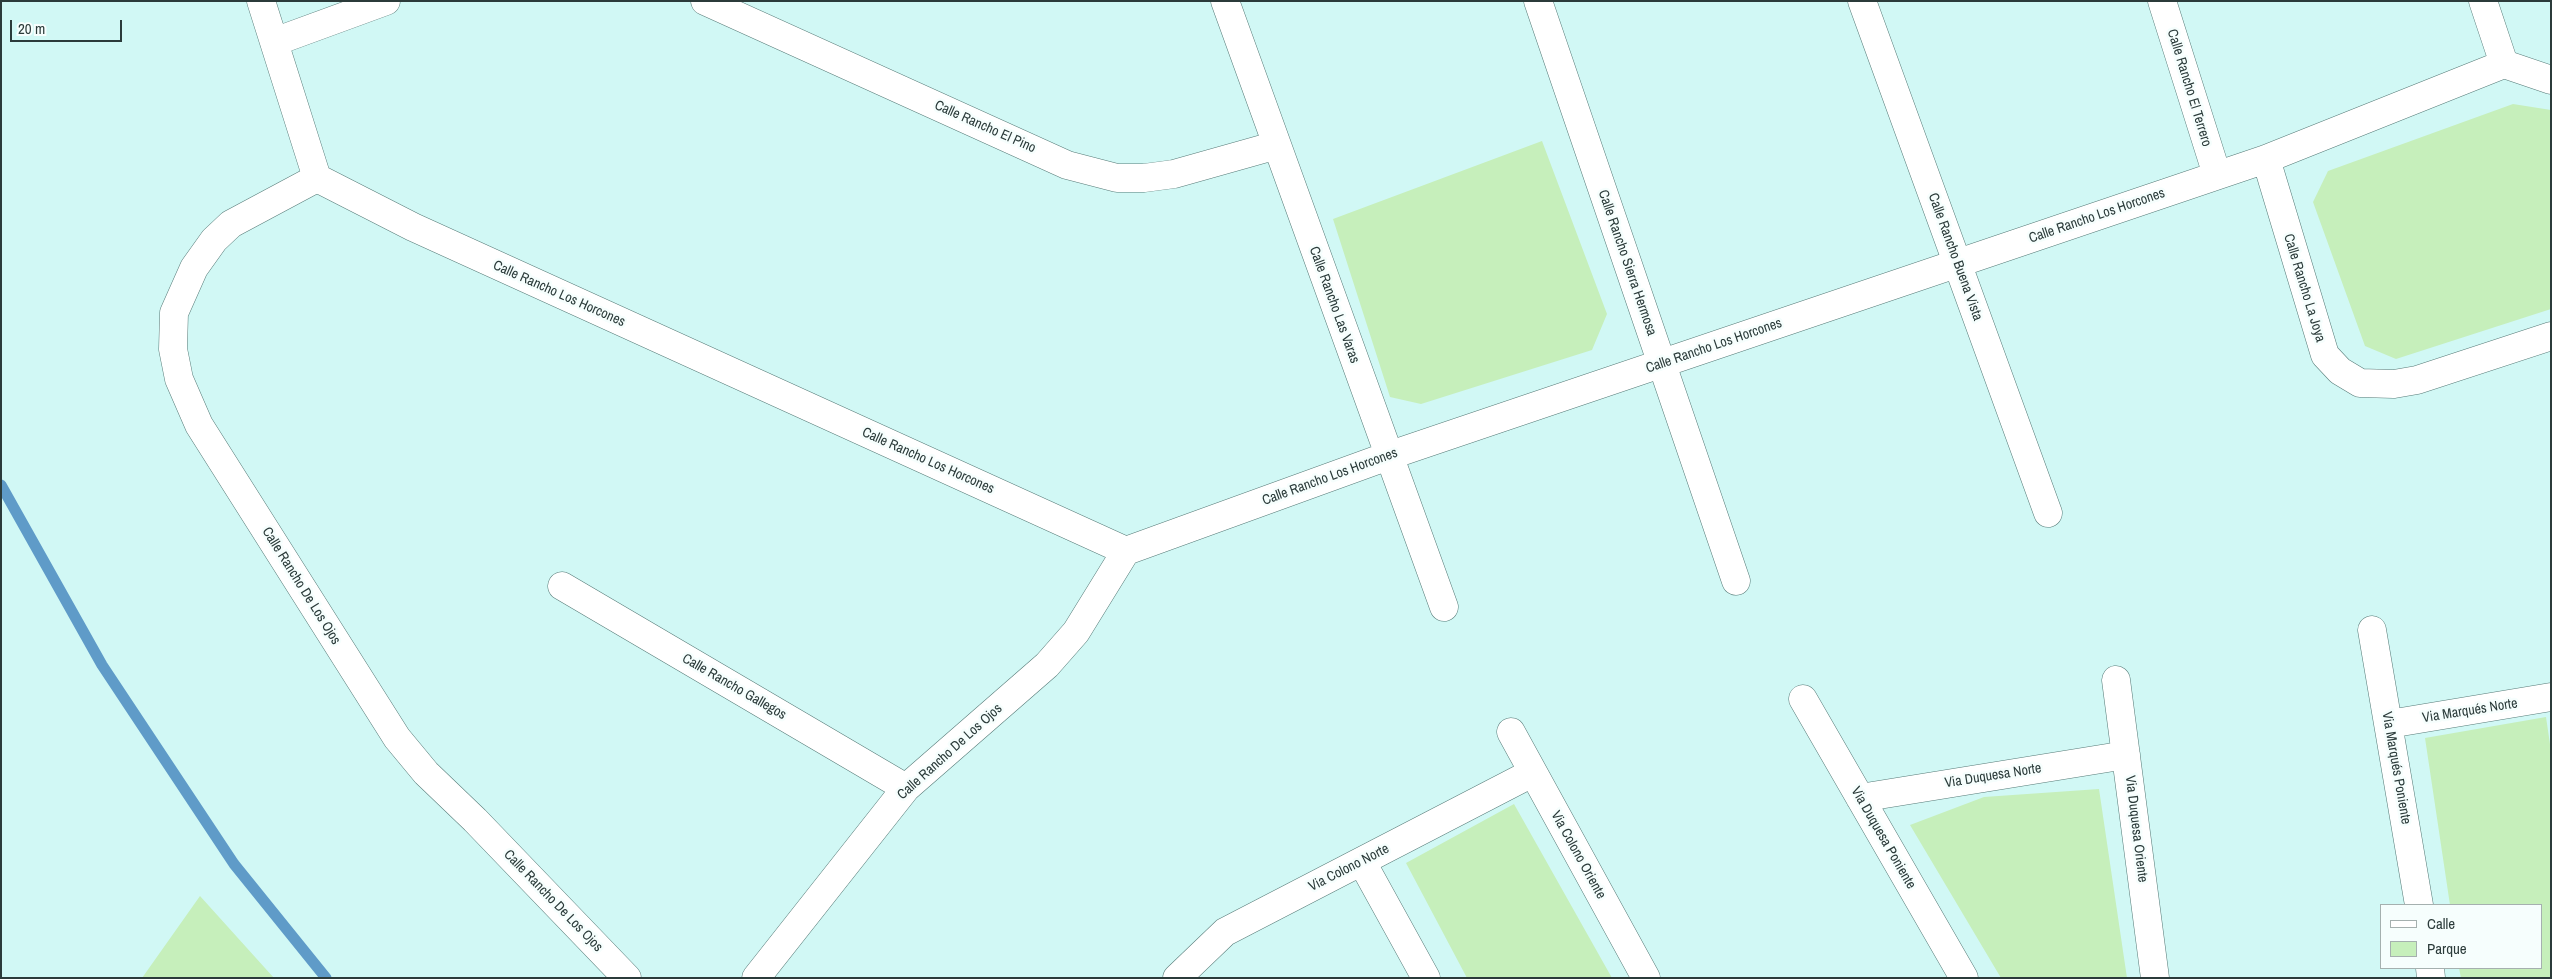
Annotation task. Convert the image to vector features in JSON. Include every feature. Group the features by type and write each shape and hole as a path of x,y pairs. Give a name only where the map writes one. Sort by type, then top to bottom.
{"street":[{"path":"261,1 317,178"},
{"path":"274,42 386,1"},
{"name":"Calle Rancho El Pino","path":"705,1 1067,165 1117,178 1144,178 1174,174 1277,144"},
{"name":"Calle Rancho Las Varas","path":"1225,1 1444,607"},
{"name":"Calle Rancho Sierra Hermosa","path":"1538,1 1736,581"},
{"name":"Calle Rancho Buena Vista","path":"1862,1 2048,513"},
{"name":"Calle Rancho El Terrero","path":"2162,1 2216,176"},
{"path":"2482,1 2504,64 2551,80"},
{"name":"Calle Rancho Los Horcones","path":"317,178 412,227 1126,551 1388,456 2266,159 2504,64"},
{"name":"Calle Rancho La Joya","path":"2266,159 2325,355 2340,371 2360,383 2394,384 2410,382 2551,336"},
{"name":"Calle Rancho De Los Ojos","path":"317,178 231,224 214,240 194,268 174,313 173,349 180,379 199,425 397,738 426,773 475,820 627,978"},
{"name":"Calle Rancho De Los Ojos","path":"756,978 906,788 1047,666 1076,632 1126,551"},
{"name":"Calle Rancho Gallegos","path":"562,586 906,788"},
{"name":"Via Marqués Poniente","path":"2372,630 2390,724 2419,904"},
{"name":"Via Duquesa Oriente","path":"2116,680 2155,978"},
{"name":"Via Marqués Norte","path":"2390,724 2551,697"},
{"name":"Via Duquesa Poniente","path":"1803,699 1964,978"},
{"name":"Via Colono Oriente","path":"1511,732 1646,978"},
{"name":"Via Duquesa Norte","path":"1860,798 2126,755"},
{"name":"Via Colono Norte","path":"1177,978 1225,932 1532,773"},
{"path":"1362,862 1426,978"}],"green space":[{"path":"2513,104 2551,110 2551,309 2396,359 2365,346 2313,202 2328,171"},
{"path":"1542,141 1607,314 1592,350 1421,404 1390,397 1333,219"},
{"path":"2546,717 2551,751 2551,978 2461,978 2459,969 2542,969 2542,904 2450,904 2425,738"},
{"path":"2099,789 2127,978 2001,978 1910,825 1984,797"},
{"path":"1514,804 1612,978 1467,978 1406,863"},
{"path":"200,896 274,978 142,978"}],"waterway":[{"path":"1,485 102,665 234,864 326,978"}]}
